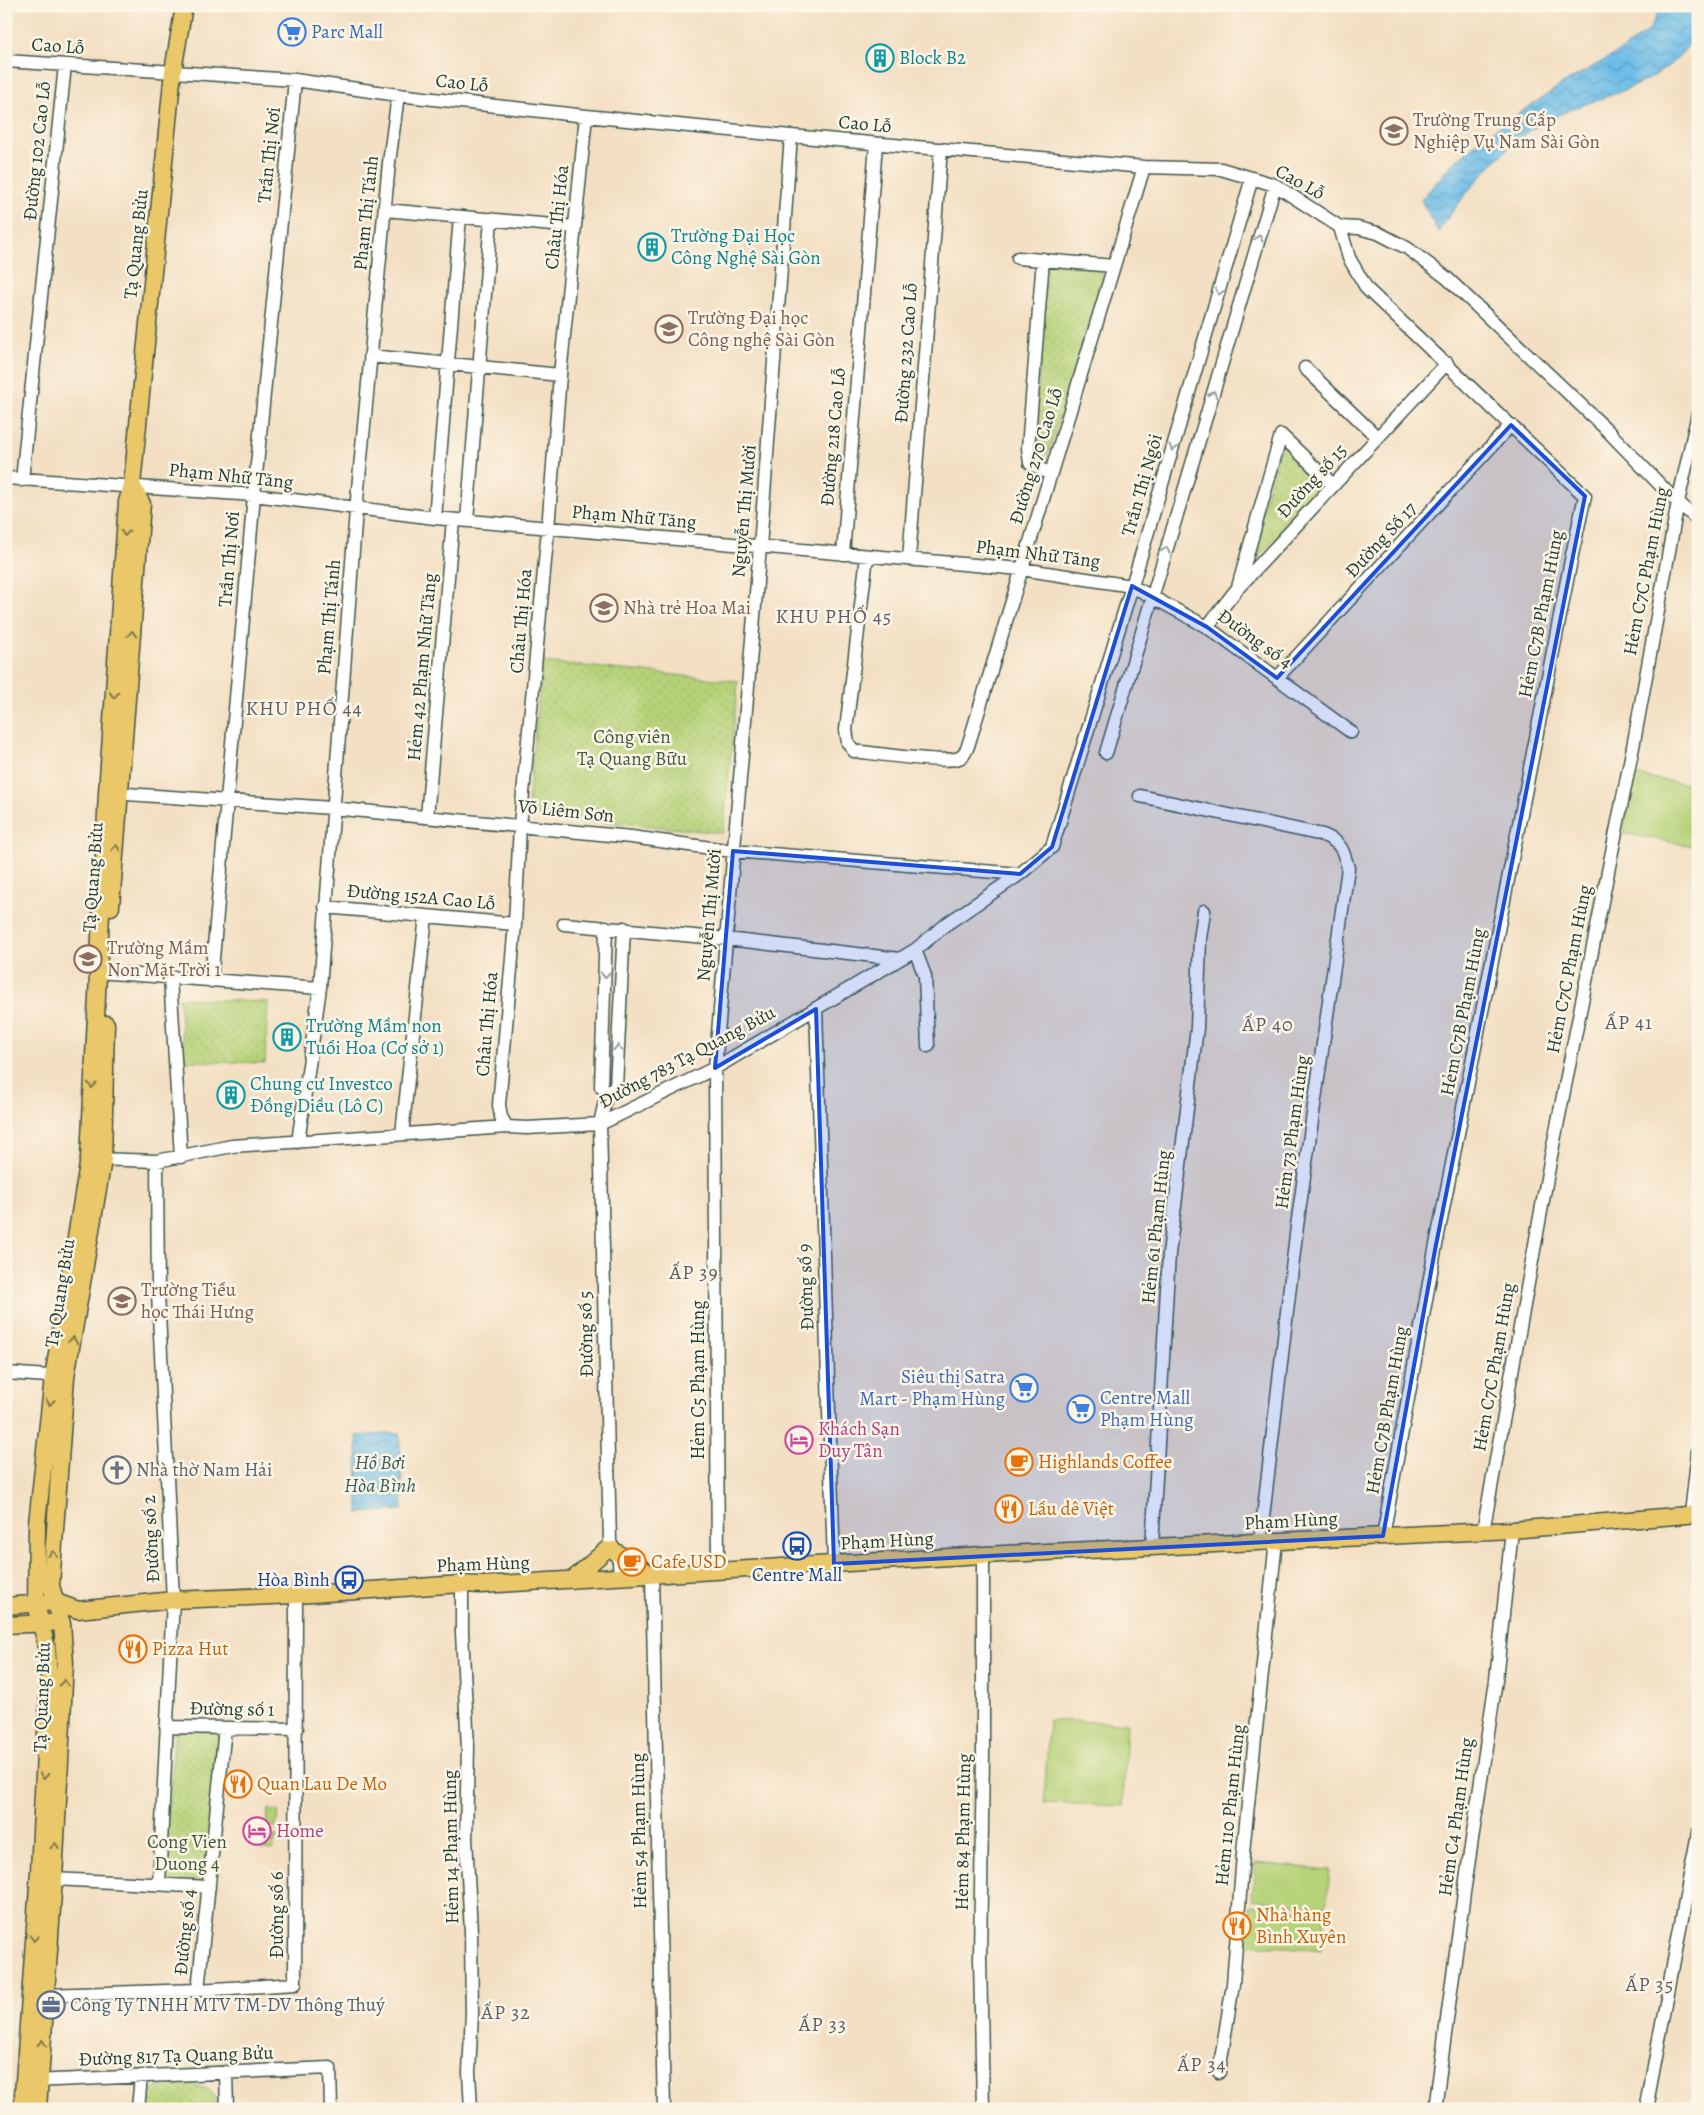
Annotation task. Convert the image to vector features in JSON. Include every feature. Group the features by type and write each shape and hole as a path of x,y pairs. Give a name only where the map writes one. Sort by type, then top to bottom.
{"main road":[{"name":"Tạ Quang Bửu","path":"22,2109 32,2081 45,1995 49,1675 47,1648 36,1604 37,1523 59,1377 96,1159 102,972 109,933 113,793 142,504 132,486 173,71 184,6"},
{"name":"Tạ Quang Bửu","path":"38,2109 32,2081 46,1879 65,1663 62,1624 51,1586 59,1377"},
{"name":"Phạm Hùng","path":"56,1602 78,1610 173,1600 296,1595 462,1584 481,1585 1152,1547 1483,1532 1694,1514"},
{"path":"572,1580 610,1547 652,1575"},
{"path":"6,1606 56,1602"},
{"path":"6,1626 40,1623 62,1624 78,1610"}],"street":[{"name":"Cao Lỗ","path":"6,61 295,80 398,95 791,136 1144,167 1221,169 1275,185 1340,227"},
{"name":"Đường 102 Cao Lỗ","path":"22,480 65,65"},
{"name":"Trần Thị Nơi","path":"211,981 254,495 295,80"},
{"name":"Phạm Thị Tánh","path":"298,1142 320,988 332,808 356,510 370,356 398,95"},
{"name":"Châu Thị Hóa","path":"507,1127 501,1117 499,1105 515,924 520,825 548,529 560,375 586,116"},
{"name":"Nguyễn Thị Mười","path":"715,1068 760,547 791,136"},
{"name":"Đường 218 Cao Lỗ","path":"843,554 876,144"},
{"name":"Đường 232 Cao Lỗ","path":"909,559 941,149"},
{"name":"Đường 270 Cao Lỗ","path":"866,556 846,730 848,743 854,751 930,759 958,758 964,754 1144,167"},
{"name":"Trần Thị Ngôi","path":"1020,874 1052,847 1132,586 1252,178"},
{"path":"1106,753 1275,185"},
{"path":"385,210 575,227"},
{"path":"435,518 460,217"},
{"path":"467,521 490,219"},
{"path":"1511,425 1367,289 1349,258 1340,227 1358,228 1378,233 1407,248 1447,278 1604,427 1698,520"},
{"path":"1018,258 1114,266"},
{"path":"1044,259 1028,448 1030,463 1050,474"},
{"path":"370,356 560,375"},
{"name":"Đường số 15","path":"1207,627 1237,589 1447,363"},
{"path":"1305,368 1378,438"},
{"name":"Hẻm C7C Phạm Hùng","path":"1483,1532 1551,1156 1633,746 1678,502 1698,414"},
{"name":"Hẻm C7B Phạm Hùng","path":"1383,1536 1435,1250 1572,554 1586,496 1511,425"},
{"name":"Đường Số 17","path":"1277,678 1511,425"},
{"path":"1237,589 1281,435 1333,486"},
{"name":"Phạm Nhữ Tăng","path":"6,478 254,495 356,510 454,520 1021,569 1132,586"},
{"name":"Hẻm 42 Phạm Nhữ Tăng","path":"427,817 454,520"},
{"name":"Đường số 4","path":"1132,586 1207,627 1351,732"},
{"name":"Võ Liêm Sơn","path":"113,793 332,808 520,825 631,837 733,851 1020,874"},
{"name":"Hẻm 73 Phạm Hùng","path":"1140,796 1323,835 1333,839 1340,845 1348,868 1297,1226 1268,1542"},
{"name":"Đường 783 Tạ Quang Bửu","path":"96,1159 157,1161 232,1146 507,1127 527,1128 600,1124 715,1068 900,959 915,950 948,923 1020,874"},
{"name":"Đường 152A Cao Lỗ","path":"325,907 515,924"},
{"name":"Hẻm 61 Phạm Hùng","path":"1152,1547 1169,1254 1198,1028 1200,939 1204,911"},
{"path":"402,1134 426,916"},
{"path":"564,924 606,926 900,959"},
{"path":"606,926 600,1086 607,1092 616,1087 624,928"},
{"path":"915,950 925,976 928,1046"},
{"path":"102,972 320,988"},
{"path":"170,977 181,1157"},
{"name":"Đường số 9","path":"816,1009 834,1564"},
{"name":"Hẻm C5 Phạm Hùng","path":"715,1068 718,1571"},
{"name":"Đường số 5","path":"607,1092 600,1124 610,1547 603,1556 612,1577"},
{"name":"Đường số 2","path":"157,1161 159,1302 173,1600 159,1884"},
{"path":"6,1373 59,1377"},
{"path":"1694,1514 1698,1451"},
{"name":"Hẻm C4 Phạm Hùng","path":"1435,2109 1464,1893 1496,1680 1512,1530"},
{"name":"Hẻm 110 Phạm Hùng","path":"1219,2072 1233,1984 1268,1542"},
{"name":"Hẻm 84 Phạm Hùng","path":"983,1556 980,1958 983,2109"},
{"name":"Hẻm 54 Phạm Hùng","path":"652,1575 664,2109"},
{"name":"Hẻm 14 Phạm Hùng","path":"462,1584 462,1633 468,1748 466,1838 471,1932 472,2013 469,2072 471,2109"},
{"name":"Đường số 6","path":"45,1995 198,1990 295,1984 296,1595"},
{"name":"Đường số 1","path":"166,1726 297,1729"},
{"name":"Đường số 4","path":"198,1990 226,1728"},
{"path":"1646,2109 1698,1833"},
{"path":"46,1879 209,1887"},
{"name":"Đường 817 Tạ Quang Bửu","path":"32,2081 330,2068 331,2109"},
{"path":"226,2072 227,2109"},
{"path":"138,2109 141,2076"}],"highlighted area":[{"path":"1511,425 1585,496 1435,1250 1383,1536 834,1564 816,1009 715,1068 733,851 1020,874 1052,847 1132,586 1207,627 1277,678"}],"green space":[{"path":"1047,264 1098,268 1102,274 1102,281 1049,452 1044,455 1038,454 1034,447"},
{"path":"1282,440 1326,485 1251,564 1246,565"},
{"name":"Công viên Tạ Quang Bữu","path":"542,662 738,681 723,833 527,814"},
{"path":"1634,775 1698,786 1698,847 1623,833"},
{"path":"179,998 268,1002 265,1063 184,1061"},
{"path":"1049,1720 1127,1723 1123,1806 1044,1803"},
{"name":"Cong Vien Duong 4","path":"220,1728 208,1883 162,1884 175,1731"},
{"path":"268,1809 279,1812 276,1827 266,1826"},
{"path":"265,1835 277,1836 272,1850 260,1849"},
{"path":"1255,1863 1330,1870 1326,1907 1252,1900"},
{"path":"1250,1905 1325,1912 1321,1950 1246,1944"},
{"path":"191,2085 210,2091 217,2103 217,2109 149,2109 150,2092 155,2088"}],"water":[{"path":"1661,6 1698,6 1698,33 1672,63 1637,85 1558,115 1525,135 1484,173 1438,232 1421,200 1450,166 1484,137 1564,83 1624,49 1649,30"},
{"name":"Hồ Bơi Hòa Bình","path":"400,1433 403,1510 358,1513 357,1436"}],"place":[{"name":"Parc Mall","path":"292,32"},
{"name":"Block B2","path":"880,58"},
{"name":"Trường Trung Cấp Nghiệp Vụ Nam Sài Gòn","path":"1394,131"},
{"name":"Trường Đại Học Công Nghệ Sài Gòn","path":"652,247"},
{"name":"Trường Đại học Công nghệ Sài Gòn","path":"669,329"},
{"name":"Nhà trẻ Hoa Mai","path":"604,608"},
{"name":"Trường Mầm Non Mặt Trời 1","path":"88,959"},
{"name":"Trường Mầm non Tuổi Hoa (Cơ sở 1)","path":"287,1037"},
{"name":"Chung cư Investco Đồng Diều (Lô C)","path":"231,1095"},
{"name":"Trường Tiểu học Thái Hưng","path":"122,1301"},
{"name":"Siêu thị Satra Mart - Phạm Hùng","path":"1024,1388"},
{"name":"Centre Mall Phạm Hùng","path":"1081,1409"},
{"name":"Khách Sạn Duy Tân","path":"799,1440"},
{"name":"Highlands Coffee","path":"1019,1462"},
{"name":"Nhà thờ Nam Hải","path":"117,1470"},
{"name":"Lẩu dê Việt","path":"1009,1509"},
{"name":"Centre Mall","path":"797,1546"},
{"name":"Cafe USD","path":"632,1562"},
{"name":"Hòa Bình","path":"349,1580"},
{"name":"Pizza Hut","path":"133,1649"},
{"name":"Quan Lau De Mo","path":"238,1784"},
{"name":"Home","path":"257,1831"},
{"name":"Nhà hàng Bình Xuyên","path":"1237,1926"},
{"name":"Công Ty TNHH MTV TM-DV Thông Thuý","path":"51,2005"}],"district":[{"name":"KHU PHỐ 45","path":"834,616"},
{"name":"KHU PHỐ 44","path":"304,708"},
{"name":"ẤP 41","path":"1629,1022"},
{"name":"ẤP 40","path":"1268,1024"},
{"name":"ẤP 39","path":"694,1272"},
{"name":"ẤP 35","path":"1650,1984"},
{"name":"ẤP 32","path":"506,2012"},
{"name":"ẤP 33","path":"823,2024"},
{"name":"ẤP 34","path":"1202,2064"}]}
